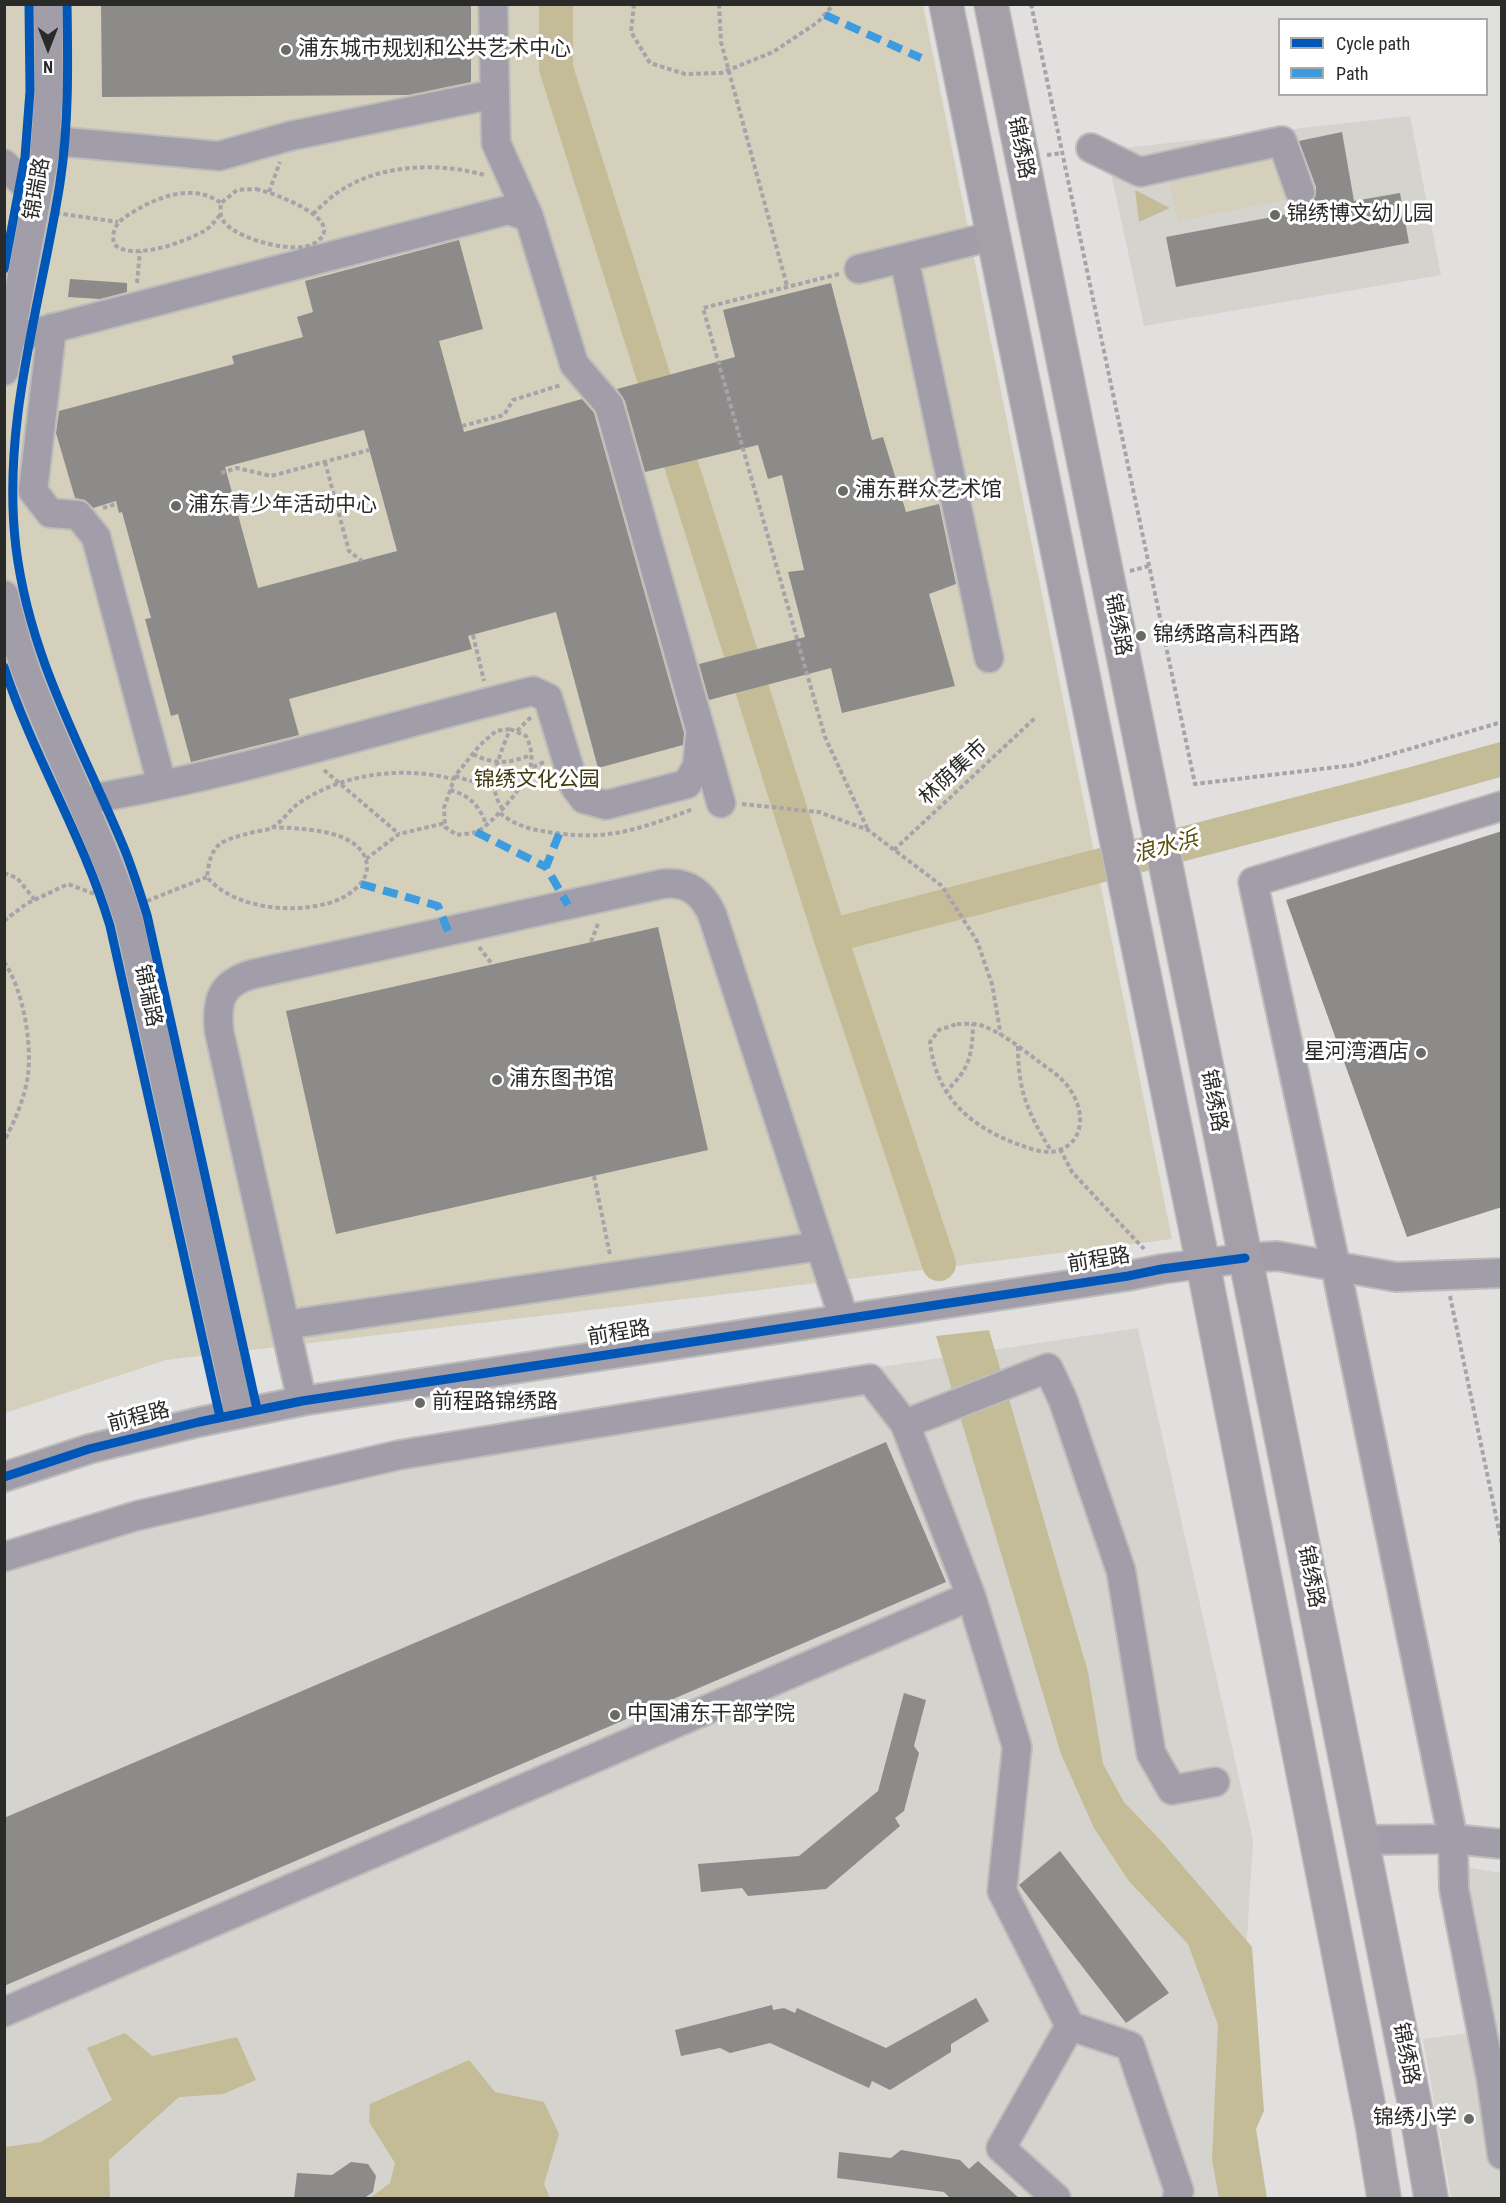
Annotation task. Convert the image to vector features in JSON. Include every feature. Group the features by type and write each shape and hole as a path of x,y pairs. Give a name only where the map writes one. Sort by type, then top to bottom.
{"main road":[{"name":"锦绣路","path":"946,4 1203,1264 1370,2111 1384,2199"},
{"name":"锦绣路","path":"991,4 1362,1840 1417,2116 1431,2199"}],"street":[{"name":"锦瑞路","path":"4,371 44,159 48,109 48,4"},
{"path":"493,4 496,143 529,217 574,364 609,405 721,803"},
{"path":"65,142 219,156 290,136 495,94"},
{"path":"1091,148 1140,172 1282,141 1300,192"},
{"path":"162,785 96,537 78,515 50,513 33,491 42,331 508,210 529,217"},
{"path":"859,269 993,236"},
{"path":"904,258 989,658"},
{"name":"锦瑞路","path":"4,595 28,677 103,848 129,921 238,1413"},
{"path":"101,797 305,753 533,691 548,698 575,787 584,799 606,805 687,784 697,766 701,731"},
{"path":"1502,806 1253,882 1336,1268 1453,1839 1454,1889 1496,2078 1502,2155"},
{"path":"302,1401 219,1031 220,1002 226,988 236,980 253,974 662,884 680,884 694,890 704,900 712,914 843,1319"},
{"path":"285,1326 820,1246"},
{"name":"前程路","path":"4,1477 88,1449 238,1413 302,1401 1162,1269 1245,1258 1286,1257 1336,1268 1396,1277 1502,1273"},
{"path":"904,1424 1048,1368 1063,1400 1121,1571 1151,1753 1172,1790 1215,1782"},
{"path":"4,1557 136,1516 399,1455 870,1379 904,1424 971,1596 1017,1747 1002,1891 1070,2026 1130,2046 1179,2191 1177,2199"},
{"path":"4,2013 971,1596"},
{"path":"1362,1840 1453,1839 1502,1844"},
{"path":"1056,2199 1000,2148 1070,2026"}],"path":[{"path":"634,4 631,32 650,63 685,74 721,73 773,52 818,22 834,4"},
{"path":"719,4 721,42 787,286"},
{"path":"1031,4 1195,784 1354,765 1502,722"},
{"path":"313,214 334,195 351,184 388,171 445,168 481,173 515,186"},
{"path":"220,215 226,224 254,239 274,245 292,247 315,243 321,237 323,230 322,223 313,214 286,198 256,189 237,190 221,203 220,215 213,224 179,243 140,251 126,251 114,244 114,230 118,222 150,202 180,193 211,196 221,203"},
{"path":"52,224 55,208 118,222"},
{"path":"134,307 140,251"},
{"path":"859,269 703,308 825,737 868,830"},
{"path":"462,426 504,415 513,400 561,385 574,364"},
{"path":"221,473 237,468 271,476 369,450"},
{"path":"325,462 349,551 363,561"},
{"path":"1130,571 1149,566"},
{"path":"503,809 496,801 494,784 498,761 510,729"},
{"path":"510,729 526,736 531,747 530,768 503,809 476,832 457,835 445,827 444,808 454,778 473,754 496,731 510,729"},
{"path":"305,753 399,834"},
{"path":"473,754 482,759 498,761 516,761 531,755"},
{"path":"272,827 299,803 354,778 394,771 494,784 518,777 530,768"},
{"path":"450,790 473,800 482,811 486,824"},
{"path":"761,805 819,812 868,830 942,886 977,941 992,984 1001,1036"},
{"path":"366,859 399,834 445,823"},
{"path":"272,827 319,830 350,841 366,859 368,873 361,884 344,897 313,907 275,908 254,904 222,890 207,877 209,859 215,847 229,838 272,827"},
{"path":"4,873 17,878 35,900"},
{"path":"143,902 207,877"},
{"path":"4,921 26,904 68,884 101,896"},
{"path":"97,885 101,896"},
{"path":"4,962 13,975 22,1005 29,1056 28,1076 21,1103 4,1141"},
{"path":"957,1024 979,1024 1001,1036 1055,1073 1070,1089 1081,1120 1079,1134 1071,1144 1052,1152 1035,1150 996,1136 962,1111 945,1093 932,1059 930,1042 939,1030 957,1024"},
{"path":"945,1093 963,1074 970,1059 973,1024"},
{"path":"1018,1046 1018,1064 1025,1104 1052,1152"},
{"path":"1060,1149 1072,1173 1162,1269"},
{"path":"594,1176 614,1277"},
{"path":"1446,1275 1502,1545"}],"shaded area":[{"name":"锦绣博文幼儿园","path":"1410,116 1441,275 1144,326 1106,150"},
{"path":"1135,190 1170,208 1139,222"},
{"name":"中国浦东干部学院","path":"1138,1328 1253,1840 1241,2034 1224,2198 5,2198 4,1542 403,1439"},
{"path":"989,1330 1088,1672 1103,1764 1124,1802 1163,1843 1252,1947 1264,2111 1256,2129 1267,2198 1219,2198 1212,2160 1218,2025 1188,1944 1128,1880 1094,1828 1061,1754 936,1336"},
{"name":"锦绣小学","path":"1465,1867 1501,1873 1501,2198 1451,2198 1423,2039 1492,2030"},
{"path":"125,2033 152,2056 237,2037 256,2080 223,2094 179,2097 109,2160 110,2198 5,2198 5,2147 41,2142 112,2100 87,2048"},
{"path":"469,2060 495,2092 544,2102 559,2134 544,2184 550,2198 370,2198 390,2183 395,2163 369,2122 370,2104"}],"green space":[{"name":"锦绣文化公园","path":"4,5 923,5 1172,1239 166,1360 5,1413"},
{"path":"1280,149 1290,199 1178,221 1168,172"}],"building":[{"name":"浦东城市规划和公共艺术中心","path":"101,4 471,4 471,82 408,95 102,97"},
{"path":"1342,132 1354,201 1400,193 1409,243 1176,287 1166,237 1304,211 1303,208 1313,202 1316,187 1299,141"},
{"name":"浦东青少年活动中心","path":"459,240 483,329 439,341 464,432 582,399 594,413 684,733 683,745 598,768 556,612 468,636 472,649 289,699 299,735 191,762 178,714 171,716 145,619 151,618 122,512 119,513 116,501 93,508 85,500 75,498 56,433 59,411 234,364 232,356 303,337 297,317 313,312 305,281","holes":["364,430 397,551 258,588 225,467"]},
{"path":"70,279 127,283 127,292 100,299 68,297"},
{"name":"浦东群众艺术馆","path":"831,283 872,440 883,437 906,512 939,504 956,584 929,594 955,686 842,713 831,668 709,700 699,664 805,637 788,572 804,570 782,475 768,479 758,445 645,472 625,401 617,389 735,357 723,310"},
{"name":"星河湾酒店","path":"1502,831 1502,1207 1407,1237 1286,900"},
{"name":"浦东图书馆","path":"658,927 708,1150 336,1234 286,1011"},
{"path":"886,1442 946,1582 4,1986 4,1818"},
{"path":"904,1693 926,1700 914,1746 919,1753 904,1811 895,1818 900,1826 826,1889 748,1896 742,1888 701,1892 698,1864 799,1856 878,1791"},
{"path":"1060,1851 1169,1993 1126,2023 1019,1885"},
{"path":"976,1998 989,2021 951,2044 951,2052 890,2090 872,2081 869,2088 770,2043 730,2053 720,2048 681,2056 675,2030 772,2005 773,2010 784,2008 795,2013 797,2008 886,2048"},
{"path":"901,2150 960,2160 969,2169 978,2161 1020,2199 951,2199 944,2192 837,2178 839,2152 891,2158"},
{"path":"351,2162 368,2164 376,2176 373,2192 363,2199 294,2199 297,2173 332,2175"}],"waterway":[{"path":"556,4 556,68 830,936 939,1264"},
{"name":"浪水浜","path":"830,936 1502,759"}],"marked path":[{"path":"825,15 921,58"},
{"path":"476,832 546,867"},
{"path":"559,834 546,867 568,905"},
{"path":"361,884 438,906 448,931"}],"cycle path":[{"path":"4,269 25,157 30,91 29,4"},
{"path":"67,4 67,94 63,161 18,410 13,502 16,548 23,589 45,665 124,848 147,915 257,1409"},
{"path":"4,667 29,732 86,860 110,926 220,1417"},
{"path":"4,1477 89,1449 199,1422 302,1401 1245,1258"}],"place":[{"name":"浦东城市规划和公共艺术中心","path":"286,50"},
{"name":"锦绣博文幼儿园","path":"1275,215"},
{"name":"浦东群众艺术馆","path":"843,491"},
{"name":"浦东青少年活动中心","path":"176,506"},
{"name":"锦绣路高科西路","path":"1141,636"},
{"name":"星河湾酒店","path":"1421,1053"},
{"name":"浦东图书馆","path":"497,1080"},
{"name":"前程路锦绣路","path":"420,1403"},
{"name":"中国浦东干部学院","path":"615,1715"},
{"name":"锦绣小学","path":"1469,2119"}]}
